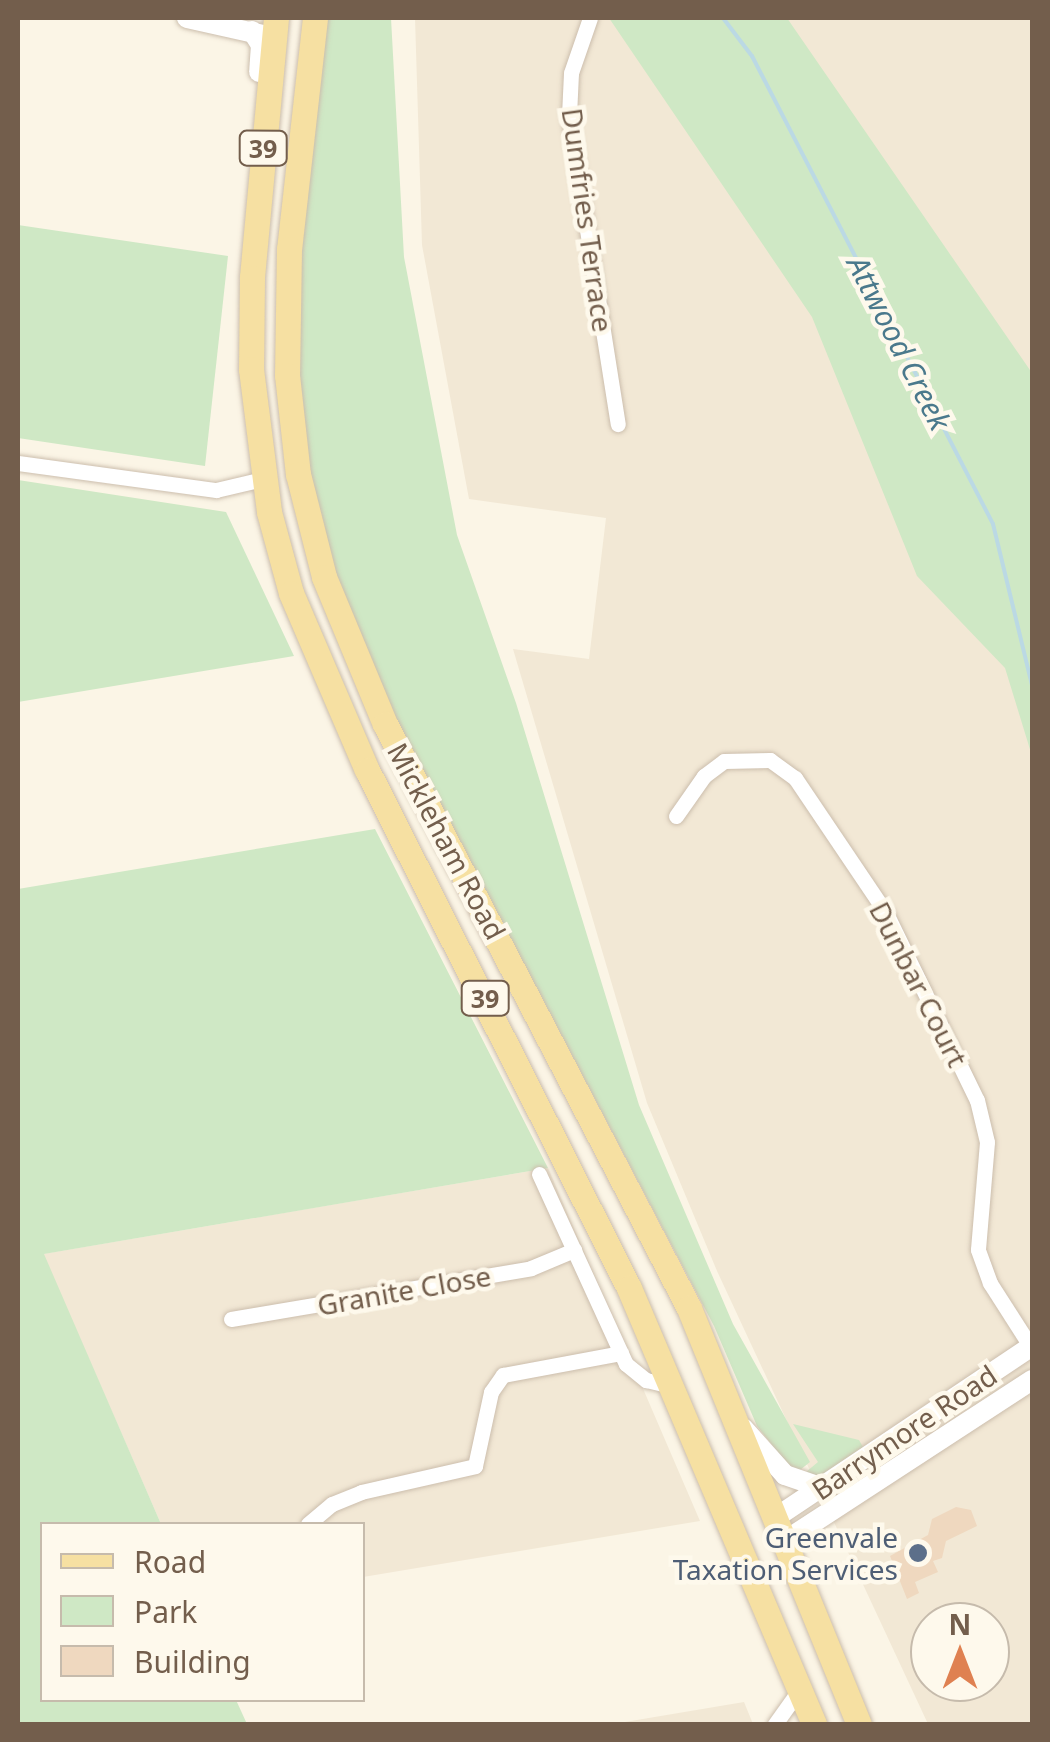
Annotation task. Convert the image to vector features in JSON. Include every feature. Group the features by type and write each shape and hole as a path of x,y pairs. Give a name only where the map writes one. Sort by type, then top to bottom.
{"main road":[{"path":"266,26 292,38 311,18"},
{"name":"Mickleham Road","path":"311,18 289,249 286,358 298,474 324,577 385,724 630,1188 738,1423 859,1724"},
{"name":"Mickleham Road","path":"266,26 251,369 264,480 291,593 324,679 573,1173 672,1386 814,1724"},
{"path":"742,1546 782,1529"}],"street":[{"path":"187,18 266,26"},
{"name":"Dumfries Terrace","path":"590,18 571,73 569,116 618,424"},
{"path":"18,463 216,490 264,480"},
{"name":"Dunbar Court","path":"676,816 704,776 724,761 770,760 796,778 876,898 978,1100 987,1142 978,1250 990,1283 1032,1347"},
{"path":"573,1173 542,1182 621,1353 633,1374 672,1386"},
{"name":"Granite Close","path":"231,1319 531,1268 574,1250"},
{"name":"Barrymore Road","path":"782,1529 822,1488 1032,1347"},
{"path":"310,1522 332,1504 361,1492 474,1466 491,1392 503,1375 621,1353"},
{"name":"Barrymore Road","path":"782,1529 1032,1380"},
{"path":"738,1423 785,1475 822,1488"},
{"path":"775,1724 800,1689"}],"shaded area":[{"path":"415,18 1032,18 1032,1724 928,1724 918,1702 1010,1702 1010,1602 910,1602 910,1685 717,1271 647,1103 513,649 589,659 606,518 469,499 422,245"},
{"path":"548,1168 700,1521 365,1577 365,1522 160,1522 43,1254"},
{"path":"744,1702 753,1724 613,1724"}],"green space":[{"path":"324,18 391,18 404,257 457,535 516,703 639,1105 733,1324 810,1462 795,1474 757,1426 714,1326 368,667 342,602 309,479 299,403 296,306"},
{"path":"609,18 787,18 1032,373 1032,756 1005,668 917,576 812,317"},
{"path":"18,225 228,256 205,466 18,438"},
{"path":"18,480 226,512 294,656 18,702"},
{"path":"375,829 548,1168 44,1254 160,1522 40,1522 40,1702 237,1702 247,1724 18,1724 18,889"},
{"path":"793,1424 859,1440 866,1452 822,1479 800,1477 818,1462"}],"building":[{"name":"Greenvale Taxation Services","path":"956,1507 971,1510 977,1526 946,1541 942,1558 933,1561 938,1572 915,1582 919,1593 907,1599 890,1556 928,1535 932,1519"}],"waterway":[{"name":"Attwood Creek","path":"723,18 752,56 993,524 1032,685"}],"place":[{"name":"Greenvale Taxation Services","path":"918,1553"}]}
